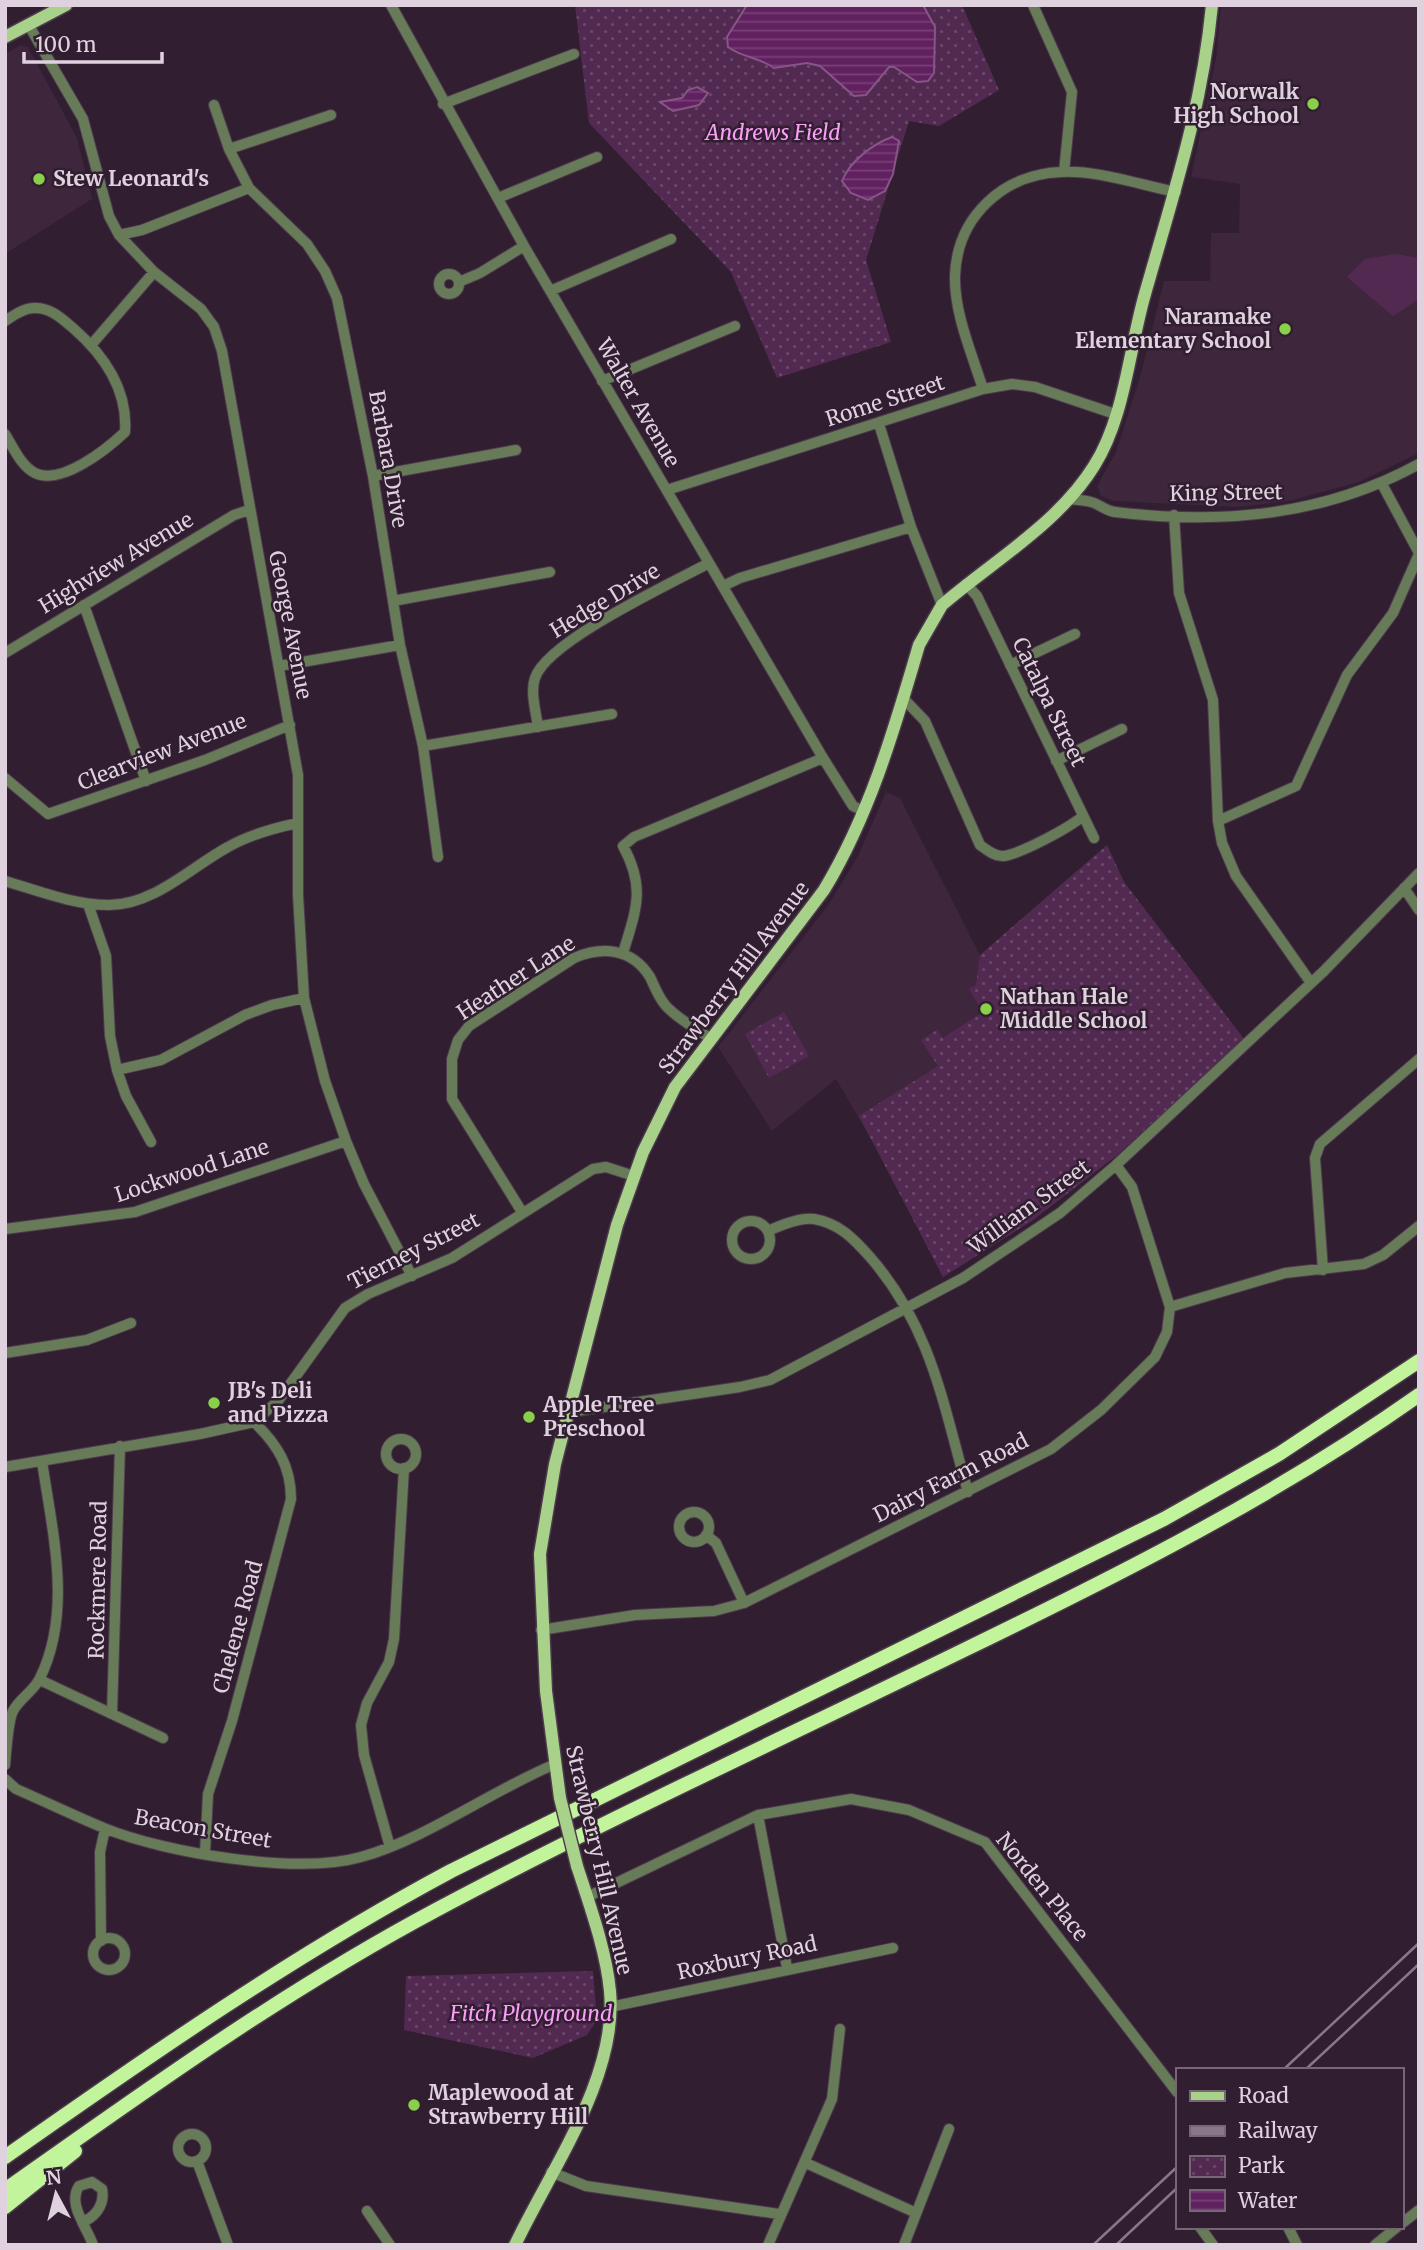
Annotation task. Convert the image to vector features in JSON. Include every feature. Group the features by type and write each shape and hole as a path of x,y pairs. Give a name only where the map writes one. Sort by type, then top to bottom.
{"highway":[{"path":"5,2157 222,2005 364,1918 481,1856 1154,1525 1288,1448 1419,1361"},
{"path":"5,2190 294,1992 407,1926 525,1864 1119,1574 1265,1495 1419,1395"},
{"path":"5,2207 129,2103"},
{"path":"5,2146 72,2110"}],"main road":[{"path":"5,37 65,5"},
{"name":"Strawberry Hill Avenue","path":"515,2245 599,2075 608,2035 610,2007 606,1971 553,1765 541,1630 540,1554 555,1464 610,1251 634,1176 675,1087 824,890 844,858 874,792 919,645 942,605 1069,499 1095,466 1115,414 1144,294 1176,192 1198,108 1212,5"}],"street":[{"name":"Walter Avenue","path":"391,5 443,104 524,246 823,758 853,806 864,811"},
{"path":"1032,5 1072,92 1064,172"},
{"name":"George Avenue","path":"28,24 83,119 110,216 119,234 154,272 201,309 214,327 222,351 298,775 304,998 325,1081 346,1141 364,1184 412,1276"},
{"path":"443,104 573,54"},
{"name":"Barbara Drive","path":"214,105 229,149 249,188 307,244 337,298 373,476 400,645 423,746 438,857"},
{"path":"229,149 331,115"},
{"path":"498,198 597,157"},
{"path":"983,389 958,298 955,277 959,246 973,217 1010,183 1030,175 1064,172 1176,192"},
{"path":"119,234 142,230 249,188"},
{"path":"550,290 671,239"},
{"path":"459,282 480,273 524,246"},
{"path":"92,344 154,272"},
{"path":"5,321 32,307 48,309 92,344 115,375 123,401 125,432 108,448 65,473 50,477 36,474 24,464 5,434"},
{"path":"602,381 735,326"},
{"name":"Rome Street","path":"667,490 983,389 1012,384 1035,387 1115,414"},
{"path":"879,424 911,527 942,605"},
{"path":"373,476 516,450"},
{"name":"King Street","path":"1069,499 1091,502 1112,512 1243,516 1295,510 1382,484 1419,464"},
{"path":"1218,821 1296,786 1347,675 1394,613 1419,554 1382,484"},
{"name":"Highview Avenue","path":"5,653 234,514 249,510"},
{"path":"1174,515 1179,593 1213,700 1218,821 1230,865 1311,983"},
{"path":"723,586 740,578 911,527"},
{"name":"Hedge Drive","path":"538,727 533,685 541,666 570,642 605,620 709,563"},
{"path":"393,601 550,572"},
{"name":"Catalpa Street","path":"966,584 977,596 1094,838"},
{"path":"84,605 146,781"},
{"path":"1010,665 1075,634"},
{"path":"279,666 400,645"},
{"path":"903,698 925,721 980,845 992,854 1003,856 1071,826 1083,816"},
{"path":"423,746 612,714"},
{"name":"Clearview Avenue","path":"5,778 48,814 146,781 290,724"},
{"path":"1056,761 1122,729"},
{"path":"710,1038 667,1007 646,971 623,953 639,888 634,867 623,846 635,837 823,758"},
{"path":"5,881 88,904 112,905 156,892 229,846 272,828 298,823"},
{"name":"William Street","path":"570,1412 740,1387 770,1380 906,1309 1013,1246 1060,1213 1116,1165 1311,983 1419,873"},
{"path":"1404,888 1419,910"},
{"path":"88,904 106,956 110,1036 117,1070 126,1096 151,1142"},
{"name":"Heather Lane","path":"522,1212 452,1099 449,1079 458,1040 469,1027 573,958 589,951 623,953"},
{"path":"117,1070 161,1060 245,1015 272,1005 304,998"},
{"path":"1323,1270 1315,1158 1320,1144 1419,1059"},
{"name":"Lockwood Lane","path":"5,1229 135,1212 346,1141"},
{"name":"Dairy Farm Road","path":"541,1630 635,1615 714,1611 744,1603 1051,1449 1101,1410 1155,1357 1167,1332 1170,1307 1132,1187 1116,1165"},
{"name":"Tierney Street","path":"5,1467 200,1434 254,1422 278,1401 345,1308 368,1294 452,1258 593,1169 606,1167 634,1176"},
{"path":"768,1231 812,1219 834,1224 847,1232 887,1276 926,1345 940,1383 968,1492"},
{"path":"759,1222 768,1231 770,1243 764,1254 752,1259 735,1252 732,1233 740,1223 759,1222"},
{"path":"1170,1307 1285,1273 1364,1264 1382,1255 1419,1226"},
{"path":"5,1353 87,1340 131,1323"},
{"name":"Chelene Road","path":"205,1853 208,1794 232,1721 291,1499 291,1483 284,1458 254,1422"},
{"name":"Rockmere Road","path":"112,1714 120,1446"},
{"path":"5,1765 9,1713 40,1679 55,1630 58,1592 42,1461"},
{"path":"390,1847 364,1755 361,1725 366,1703 389,1662 394,1639 404,1468"},
{"path":"706,1535 716,1543 744,1603"},
{"path":"40,1679 163,1738"},
{"name":"Beacon Street","path":"5,1779 16,1789 106,1829 149,1842 267,1863 332,1862 360,1858 390,1847 553,1765"},
{"name":"Norden Place","path":"587,1897 758,1815 851,1799 909,1810 985,1842 1176,2091"},
{"path":"758,1815 787,1968"},
{"path":"101,1941 100,1852 106,1829"},
{"name":"Roxbury Road","path":"610,2007 893,1948"},
{"path":"768,2245 779,2214 806,2163 832,2099 840,2029"},
{"path":"904,2245 948,2129"},
{"path":"197,2161 228,2245"},
{"path":"806,2163 914,2213"},
{"path":"551,2172 586,2186 779,2214"},
{"path":"1403,2222 1419,2210"},
{"path":"367,2211 379,2233 390,2245"},
{"path":"85,2221 93,2245"},
{"path":"1201,2229 1213,2245"},
{"path":"1289,2229 1297,2245"},
{"path":"1375,2245 1395,2229"}],"shaded area":[{"name":"Naramake Elementary School","path":"1221,5 1419,5 1419,453 1359,482 1289,501 1239,507 1114,501 1101,496 1097,486 1116,452 1140,377 1164,281 1210,281 1211,233 1239,233 1240,184 1191,177 1216,58"},
{"name":"Stew Leonard's","path":"21,45 28,47 77,138 92,199 5,254 5,54"},
{"name":"Nathan Hale Middle School","path":"886,792 900,798 980,955 1107,845 1124,882 1244,1039 1116,1156 1033,1220 943,1277 883,1160 836,1079 772,1131 718,1047 829,904 858,856"}],"green space":[{"name":"Andrews Field","path":"575,5 962,5 999,90 939,126 909,121 866,260 891,342 777,378 731,272 589,123"},
{"path":"1396,254 1419,258 1419,299 1393,316 1347,277 1365,259"},
{"name":"Nathan Hale Middle School","path":"1107,845 1124,882 1244,1039 1116,1156 1033,1220 943,1277 859,1116 938,1066 921,1040 937,1030 943,1038 983,1012 969,989 976,985 980,955"},
{"path":"784,1012 809,1056 769,1078 745,1034"},
{"name":"Fitch Playground","path":"593,1971 597,2020 587,2035 533,2058 404,2030 406,1976"}],"water":[{"path":"747,5 923,5 935,27 934,73 928,81 917,82 894,67 889,67 866,95 854,96 820,66 807,63 774,68 728,47 727,37"},
{"path":"697,87 708,93 699,105 673,111 660,102 682,98 688,90"},
{"path":"892,137 899,141 893,174 885,191 868,200 851,193 842,181 856,160 877,144"}],"railway":[{"path":"1285,2068 1419,1943"},
{"path":"1307,2068 1419,1964"},
{"path":"1093,2245 1176,2168"},
{"path":"1116,2245 1176,2189"}],"place":[{"name":"Norwalk High School","path":"1313,104"},
{"name":"Stew Leonard's","path":"39,179"},
{"name":"Naramake Elementary School","path":"1285,329"},
{"name":"Nathan Hale Middle School","path":"986,1009"},
{"name":"JB's Deli and Pizza","path":"214,1403"},
{"name":"Apple Tree Preschool","path":"529,1417"},
{"name":"Maplewood at Strawberry Hill","path":"414,2105"}]}
